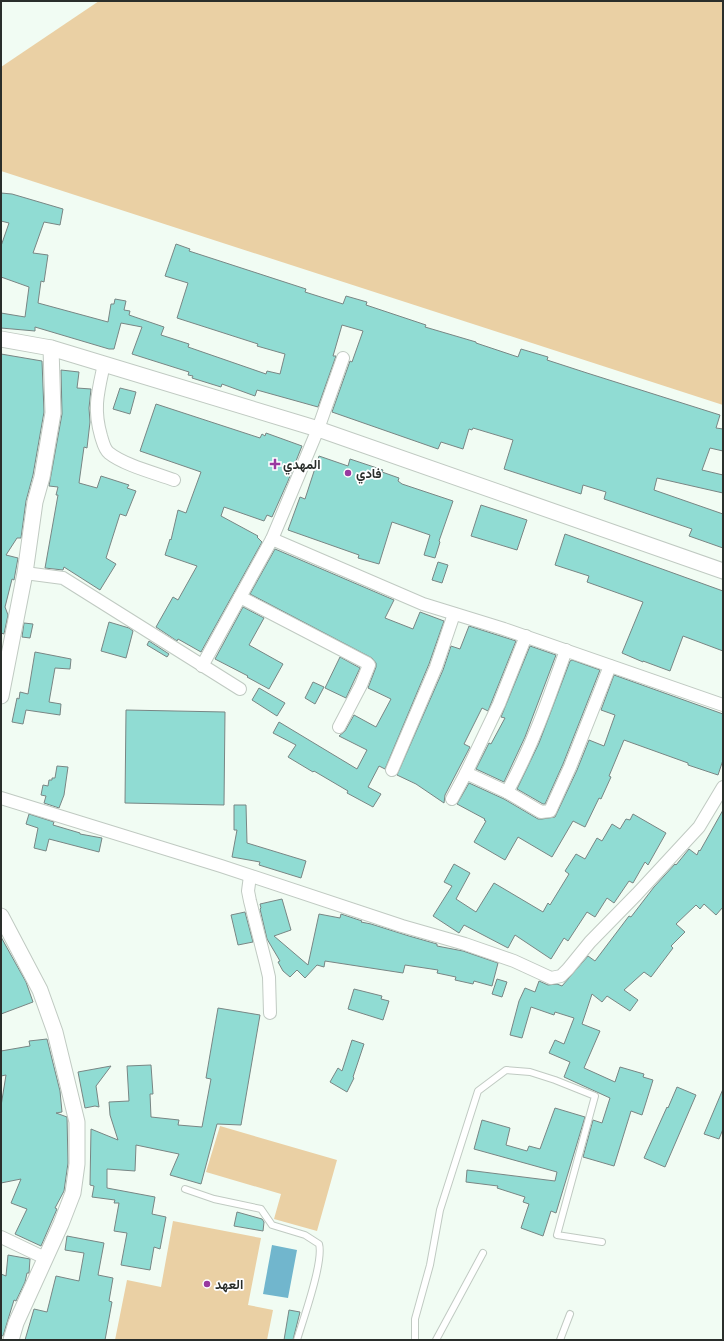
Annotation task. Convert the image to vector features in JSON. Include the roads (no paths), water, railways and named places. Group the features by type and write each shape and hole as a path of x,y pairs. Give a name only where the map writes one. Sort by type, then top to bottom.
{"street":[{"path":"1,339 52,348 318,429 723,571"},
{"path":"1,696 25,573 34,502 42,477 53,413 52,348"},
{"path":"202,666 272,539 318,429 343,358"},
{"path":"104,364 97,394 96,413 102,439 108,452 128,463 174,480"},
{"path":"272,539 423,604 526,636 723,705"},
{"path":"25,573 63,578 240,689"},
{"path":"240,597 367,662 369,666 361,685 339,727"},
{"path":"392,770 436,667 454,614"},
{"path":"452,799 499,704 526,636"},
{"path":"507,792 515,778 543,713 566,650"},
{"path":"466,773 507,792 541,812 550,811 570,768 610,666"},
{"path":"1,798 221,866 514,961 551,978 561,976 590,942 699,827 723,787"},
{"path":"250,876 248,890 268,977 270,1013"},
{"path":"1,916 40,990 55,1032 77,1122 77,1164 73,1193 16,1323 11,1340"},
{"path":"1,1237 45,1258"}],"lane":[{"path":"415,1340 415,1319 430,1265 440,1210 478,1091 506,1070 537,1074 595,1096 557,1235 602,1242"},
{"path":"185,1189 214,1199 261,1209 272,1226 305,1235 319,1244 321,1254 318,1269 297,1340"},
{"path":"436,1340 483,1253"},
{"path":"560,1340 570,1314"}],"water":[{"path":"272,1245 297,1250 288,1298 263,1294"}],"place":[{"name":"المهدي","path":"275,464"},
{"name":"فادي","path":"348,473"},
{"name":"العهد","path":"207,1284"}]}
